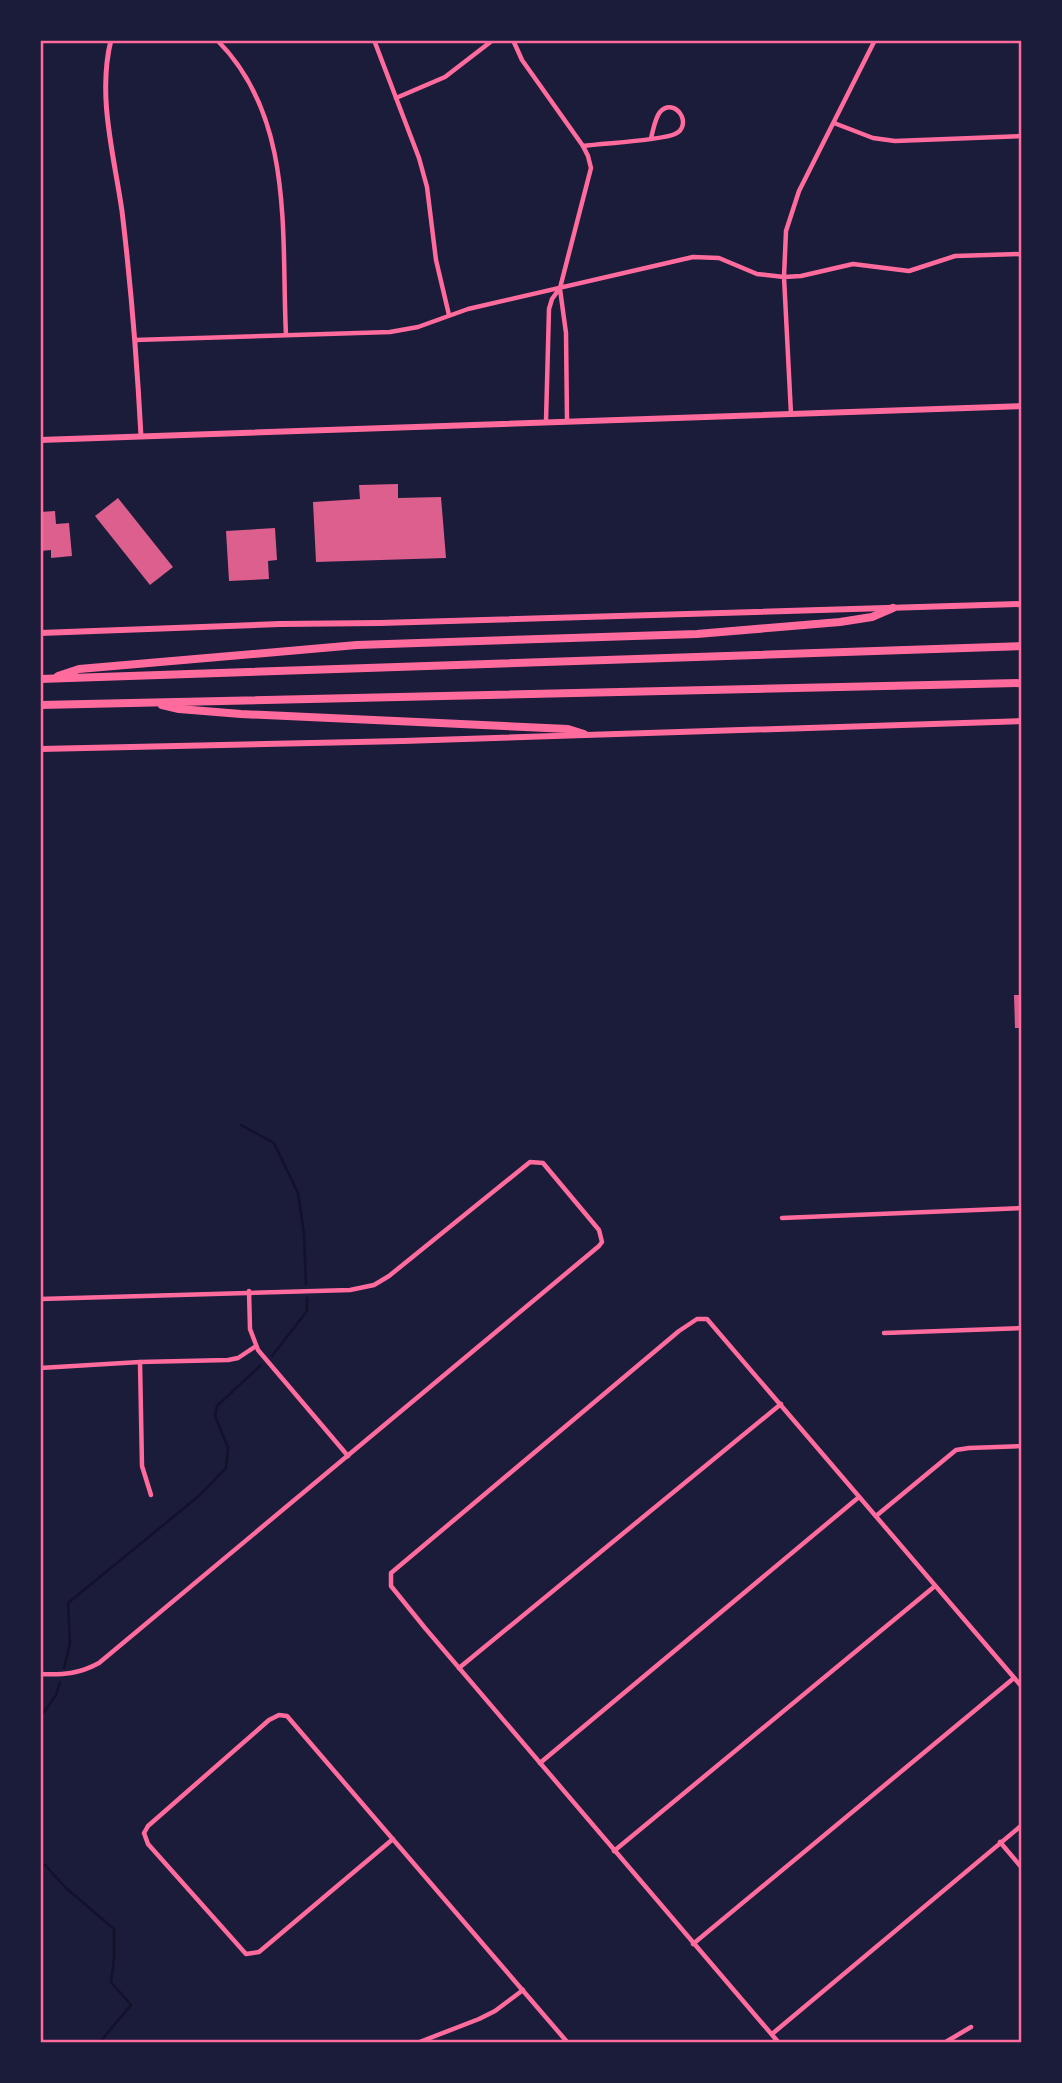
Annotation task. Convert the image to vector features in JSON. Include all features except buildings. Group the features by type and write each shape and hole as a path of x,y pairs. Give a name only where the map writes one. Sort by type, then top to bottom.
{"highway":[{"path":"44,679 79,669 356,645 697,634 788,628 873,617 893,608"},
{"path":"44,679 1022,646"},
{"path":"40,705 1022,682"},
{"path":"153,702 179,709 229,713 568,729 584,734"}],"main road":[{"path":"40,440 1022,406"},
{"path":"40,633 1022,604"},
{"path":"40,749 1022,722"}],"street":[{"path":"111,40 105,93 122,212 135,340 141,436"},
{"path":"217,40 247,78 269,127 282,202 286,335"},
{"path":"374,40 419,158 426,187 436,260 449,315"},
{"path":"396,97 445,77 493,40"},
{"path":"513,40 522,61 583,146 589,156 591,168 559,288 549,309 546,421"},
{"path":"791,415 784,277 784,249 790,215 875,40"},
{"path":"583,146 651,138 672,135 680,131 683,118 680,112 674,107 660,112 651,138"},
{"path":"834,122 873,138 895,141 1022,136"},
{"path":"135,340 390,332 418,327 449,315 693,257 719,258 757,274 784,277 801,276 853,264 909,271 956,256 1022,254"},
{"path":"559,288 566,333 567,420"},
{"path":"40,1299 350,1290 374,1285 389,1276 530,1162 543,1163 599,1230 602,1242 99,1663 84,1671 65,1675 40,1675"},
{"path":"782,1218 1022,1208"},
{"path":"249,1291 250,1329 256,1346 348,1456"},
{"path":"779,2043 398,1596 391,1586 391,1573 679,1331 697,1319 707,1319 1022,1687"},
{"path":"884,1333 1022,1328"},
{"path":"40,1368 228,1360 238,1358 256,1346"},
{"path":"140,1362 142,1466 151,1495"},
{"path":"459,1668 781,1404"},
{"path":"876,1516 956,1450 1022,1446"},
{"path":"540,1763 859,1497"},
{"path":"614,1851 935,1586"},
{"path":"693,1944 1014,1678"},
{"path":"393,1839 259,1952 246,1954 148,1844 144,1833 148,1826 269,1720 279,1715 287,1716 393,1839 523,1990 568,2043"},
{"path":"772,2034 1022,1825"},
{"path":"1000,1842 1022,1868"},
{"path":"417,2043 480,2019 523,1990"},
{"path":"944,2043 971,2027"}],"waterway":[{"path":"241,1125 274,1143 298,1193 304,1234 306,1284"},
{"path":"272,1356 307,1311 307,1298"},
{"path":"64,1668 70,1643 68,1603 200,1495 226,1468 228,1448 215,1416 217,1406 261,1365"},
{"path":"40,1718 56,1695 60,1682"},
{"path":"40,1865 45,1865 66,1888 114,1929 111,1982 131,2005 99,2043"}]}
